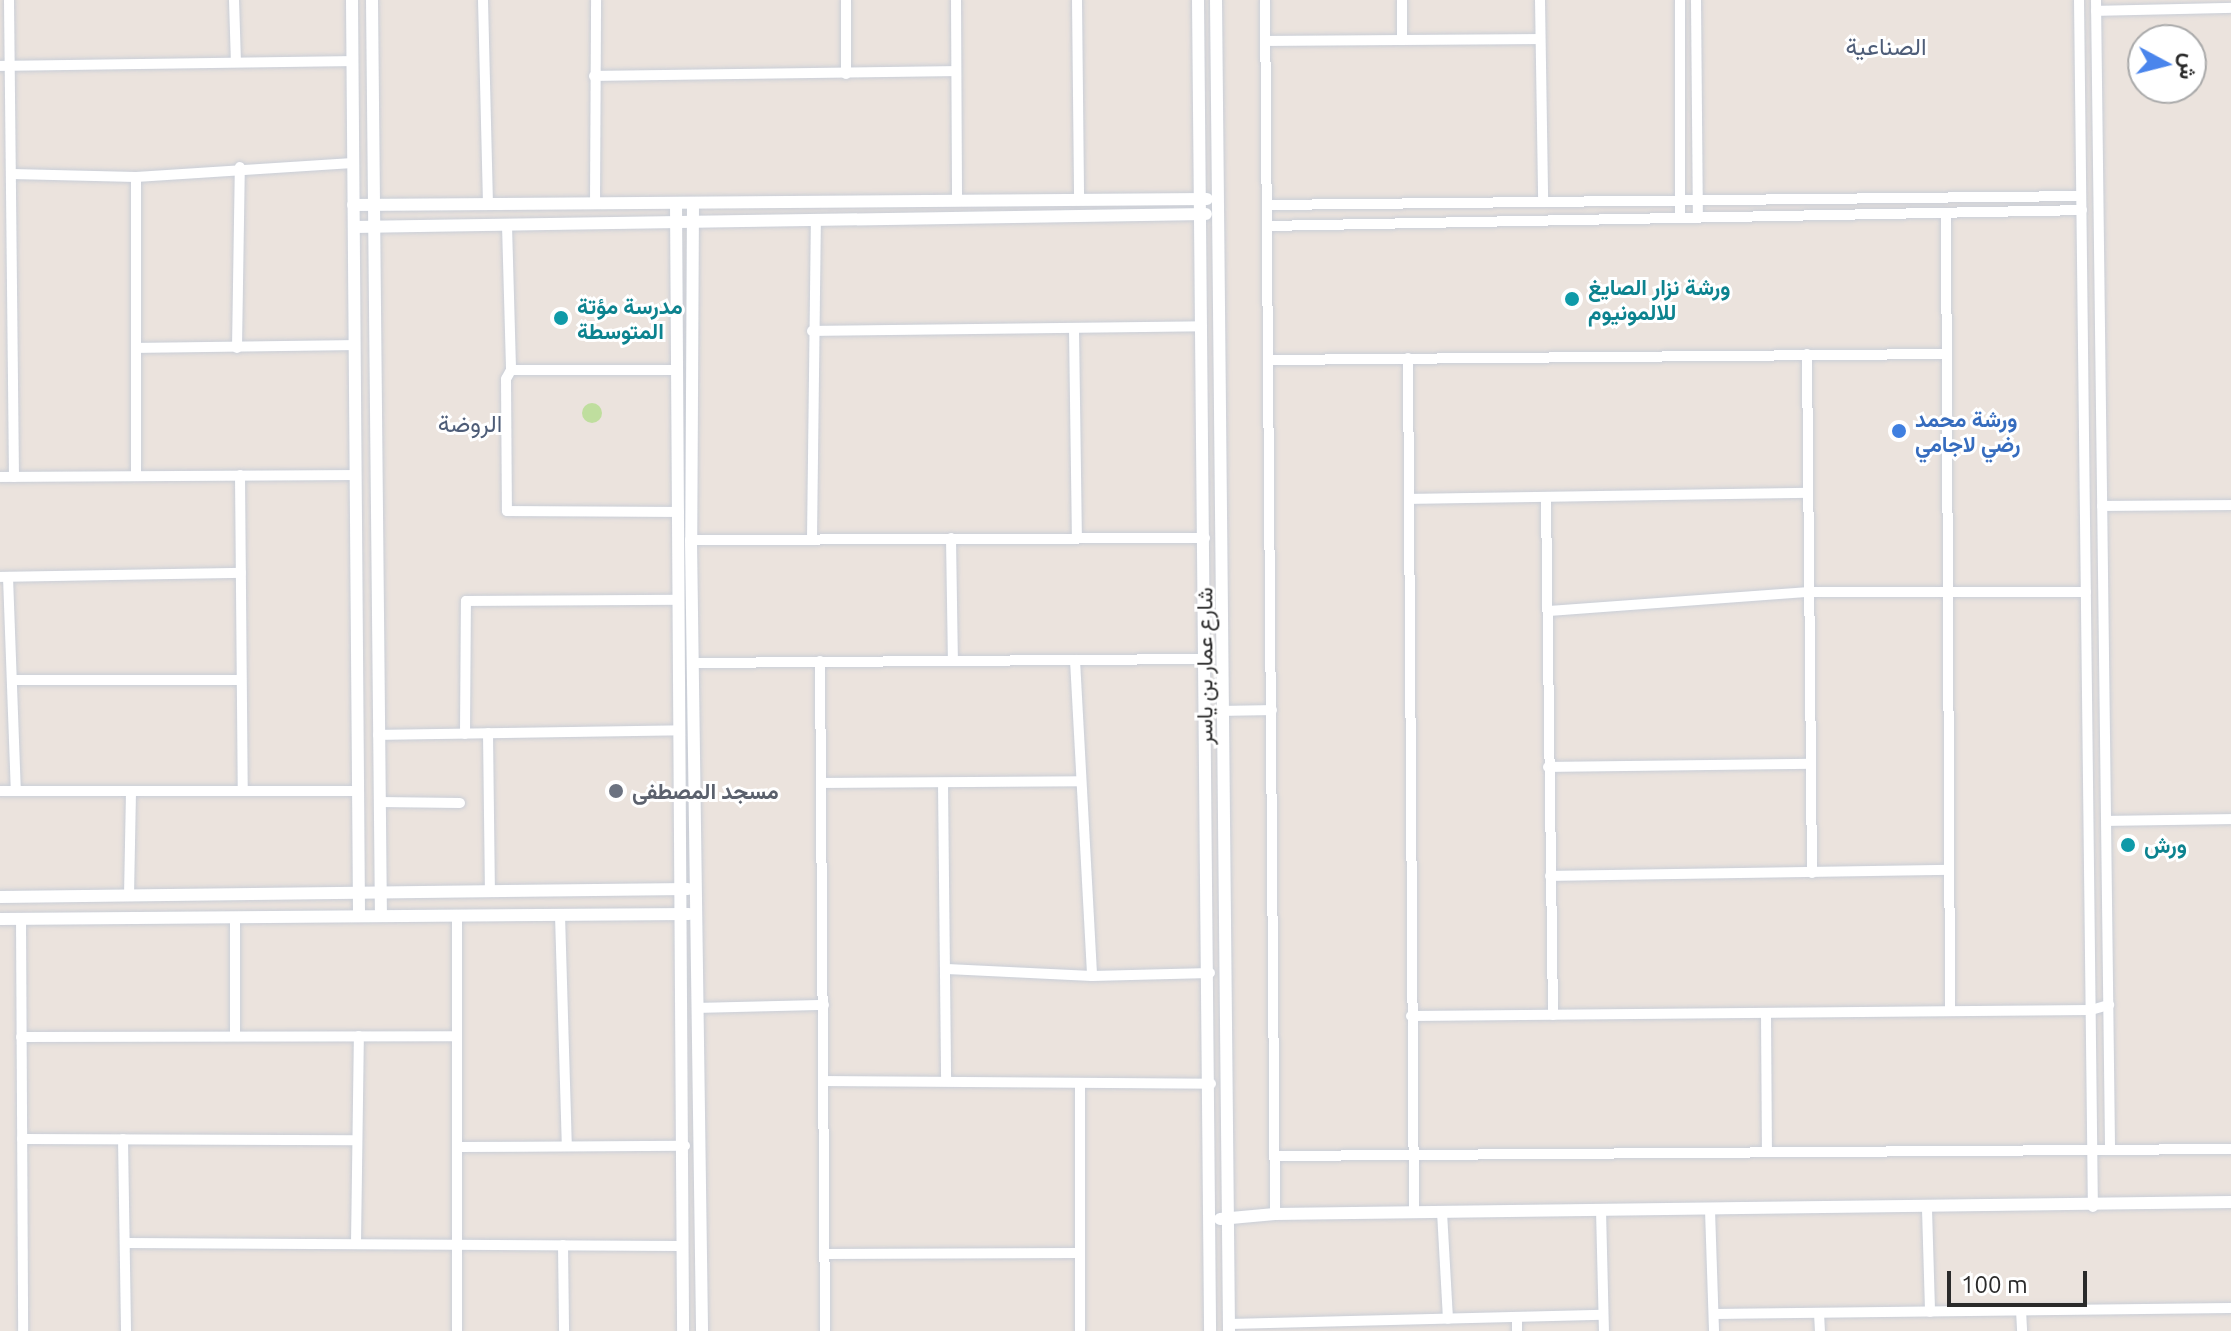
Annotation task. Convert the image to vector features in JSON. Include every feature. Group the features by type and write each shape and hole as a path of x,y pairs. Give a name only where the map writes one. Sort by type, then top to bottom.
{"street":[{"path":"9,0 6,66 12,174 14,477"},
{"path":"234,0 236,62"},
{"path":"352,0 359,916"},
{"path":"372,0 381,916"},
{"path":"483,0 488,204"},
{"path":"595,204 596,0"},
{"path":"846,0 846,74"},
{"path":"956,0 957,201"},
{"path":"1077,0 1079,200"},
{"name":"شارع عمار بن ياسر","path":"1198,0 1205,538 1202,659 1210,973 1210,1331"},
{"name":"شارع عمار بن ياسر","path":"1216,0 1229,1328"},
{"path":"1265,0 1275,1214"},
{"path":"1402,0 1402,40"},
{"path":"1540,0 1543,202"},
{"path":"1680,0 1680,218"},
{"path":"1696,0 1698,218"},
{"path":"2079,0 2086,592 2110,1149"},
{"path":"2093,1207 2092,1150 2102,1008 2107,821 2096,5 2231,8"},
{"path":"1265,41 1540,39"},
{"path":"6,66 352,61"},
{"path":"594,76 956,71"},
{"path":"12,174 136,177 240,167 353,163"},
{"path":"237,348 240,167"},
{"path":"136,177 136,476"},
{"path":"1267,205 2081,196 2099,188"},
{"path":"2081,196 2099,210"},
{"path":"353,205 1218,198"},
{"path":"676,203 685,1146 683,1331"},
{"path":"693,203 691,540 700,914 702,1331"},
{"path":"1267,226 2082,210"},
{"path":"1946,213 1952,590 1948,870 1950,1010"},
{"path":"354,227 1219,214"},
{"path":"812,539 812,331 816,221"},
{"path":"507,225 511,370 506,379 507,511 679,512"},
{"path":"812,331 1202,326"},
{"path":"1074,329 1077,537"},
{"path":"136,348 354,345"},
{"path":"1807,354 1812,873"},
{"path":"1270,360 1946,354"},
{"path":"1408,358 1414,1213"},
{"path":"511,370 678,370"},
{"path":"240,475 243,791"},
{"path":"0,477 355,475"},
{"path":"1409,499 1546,500 1806,493"},
{"path":"1546,500 1553,1015"},
{"path":"2102,506 2231,505"},
{"path":"951,538 953,661"},
{"path":"691,540 1205,538"},
{"path":"16,791 4,577 241,573"},
{"path":"1549,611 1809,592 2086,592"},
{"path":"465,734 466,601 679,600"},
{"path":"693,663 1202,659"},
{"path":"1075,660 1092,976"},
{"path":"820,661 825,1331"},
{"path":"12,680 241,680"},
{"path":"1222,711 1272,710"},
{"path":"378,735 680,730"},
{"path":"488,733 490,892"},
{"path":"1548,767 1809,764"},
{"path":"822,783 1080,781"},
{"path":"943,783 946,1080"},
{"path":"0,791 357,791"},
{"path":"129,896 131,791"},
{"path":"379,802 460,803"},
{"path":"2107,821 2231,819"},
{"path":"1550,876 1948,870"},
{"path":"0,897 699,889"},
{"path":"0,919 700,914"},
{"path":"457,915 457,1331"},
{"path":"560,915 567,1145"},
{"path":"235,917 235,1036"},
{"path":"21,918 23,1331"},
{"path":"947,969 1092,976 1210,973"},
{"path":"700,1008 824,1005"},
{"path":"1411,1016 1766,1015 2102,1008"},
{"path":"1766,1015 1767,1152"},
{"path":"356,1243 359,1036"},
{"path":"21,1037 457,1036"},
{"path":"825,1081 1211,1084"},
{"path":"1080,1084 1080,1331"},
{"path":"22,1139 357,1140"},
{"path":"123,1139 126,1331"},
{"path":"457,1147 685,1146"},
{"path":"1274,1156 2231,1149"},
{"path":"1209,1219 1275,1214 2093,1207 2231,1202"},
{"path":"1927,1209 1930,1312"},
{"path":"1601,1210 1604,1331"},
{"path":"1710,1210 1714,1331"},
{"path":"1442,1212 1448,1319"},
{"path":"126,1243 682,1246"},
{"path":"563,1245 564,1331"},
{"path":"824,1254 1080,1253"},
{"path":"1714,1314 2231,1308"},
{"path":"2021,1310 2022,1331"},
{"path":"1819,1313 1820,1331"},
{"path":"1229,1328 1603,1315"},
{"path":"1517,1317 1517,1331"}],"green space":[{"path":"592,403 599,406 602,413 599,420 592,423 585,420 582,413 585,406"}],"place":[{"name":"ورشة نزار الصايغ للالمونيوم","path":"1572,299"},
{"name":"مدرسة مؤتة المتوسطة","path":"561,318"},
{"name":"ورشة محمد رضي لاجامي","path":"1899,431"},
{"name":"مسجد المصطفى","path":"616,791"},
{"name":"ورش","path":"2128,845"}],"district":[{"name":"الصناعية","path":"1886,47"},
{"name":"الروضة","path":"470,424"}]}
